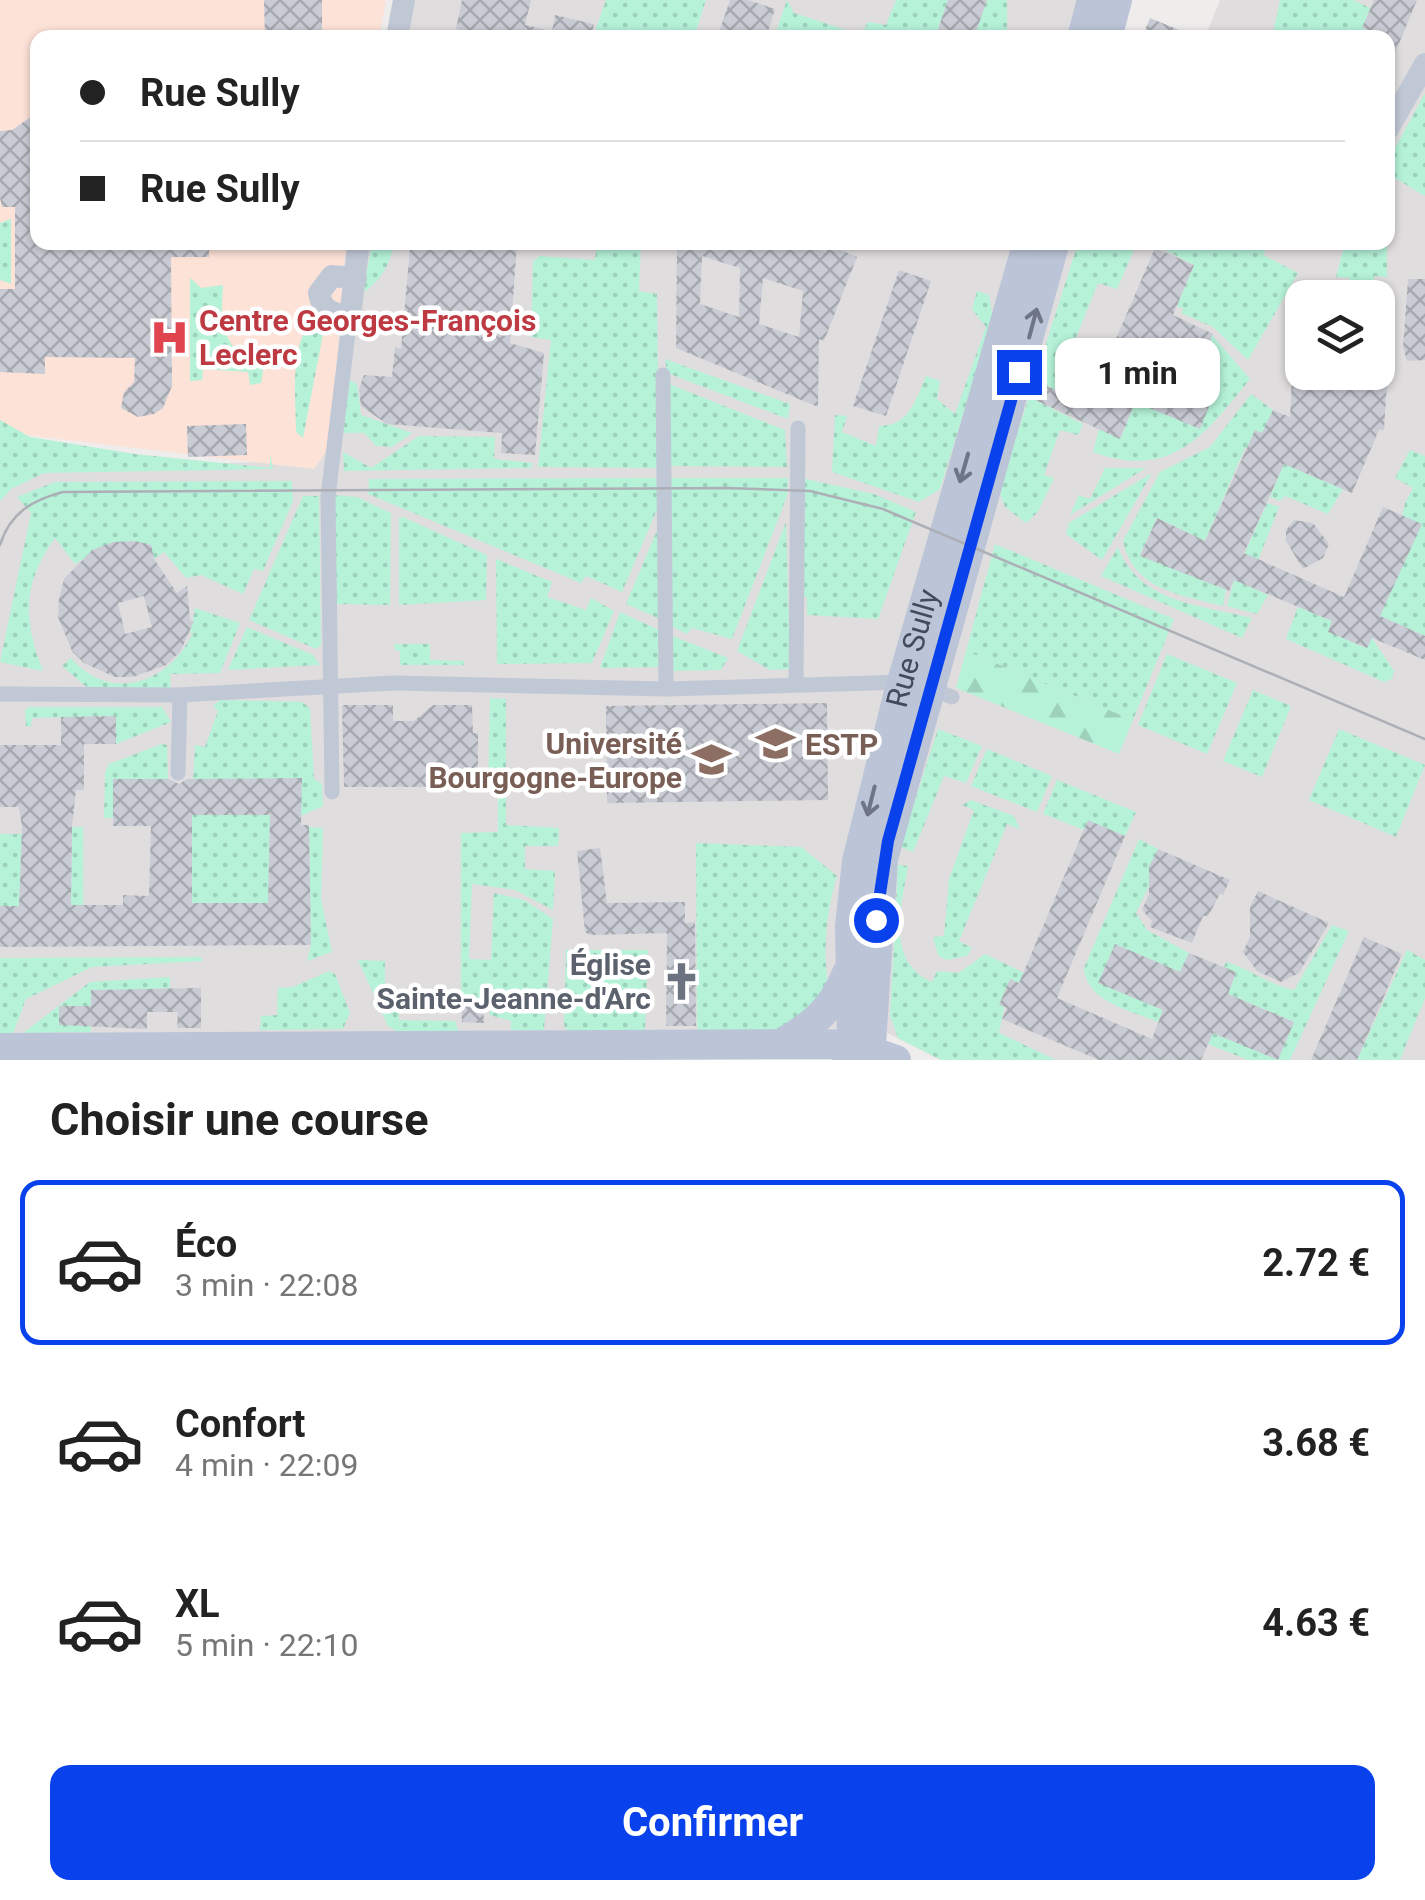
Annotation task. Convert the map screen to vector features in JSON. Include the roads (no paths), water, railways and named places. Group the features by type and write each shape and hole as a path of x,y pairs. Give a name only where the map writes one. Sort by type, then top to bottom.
{"main road":[{"path":"1084,30 1092,0"},
{"path":"1109,30 1116,0"},
{"name":"Rue Sully","path":"864,1055 884,859 1046,250"},
{"name":"Rue Sully","path":"864,1055 850,965 857,861 928,689"},
{"path":"780,1044 821,1018 837,997 850,965"},
{"path":"0,1048 370,1050 780,1044 864,1055"},
{"path":"702,1060 864,1055"}],"street":[{"path":"398,30 404,0"},
{"path":"1395,117 1425,64"},
{"path":"332,792 328,686 332,456 359,250"},
{"path":"350,316 328,312 319,293 332,276 356,278"},
{"path":"663,374 666,688"},
{"path":"796,686 798,428"},
{"path":"0,694 180,695 328,686 928,689"},
{"path":"178,773 180,695"}],"tram line":[{"path":"0,545 10,524 24,509 63,492 727,488 810,491 883,509 1425,739"}],"place":[{"name":"Centre Georges-François Leclerc","path":"169,337"},
{"name":"ESTP","path":"775,744"},
{"name":"Université Bourgogne-Europe","path":"712,760"},
{"name":"Église Sainte-Jeanne-d'Arc","path":"681,981"}]}
